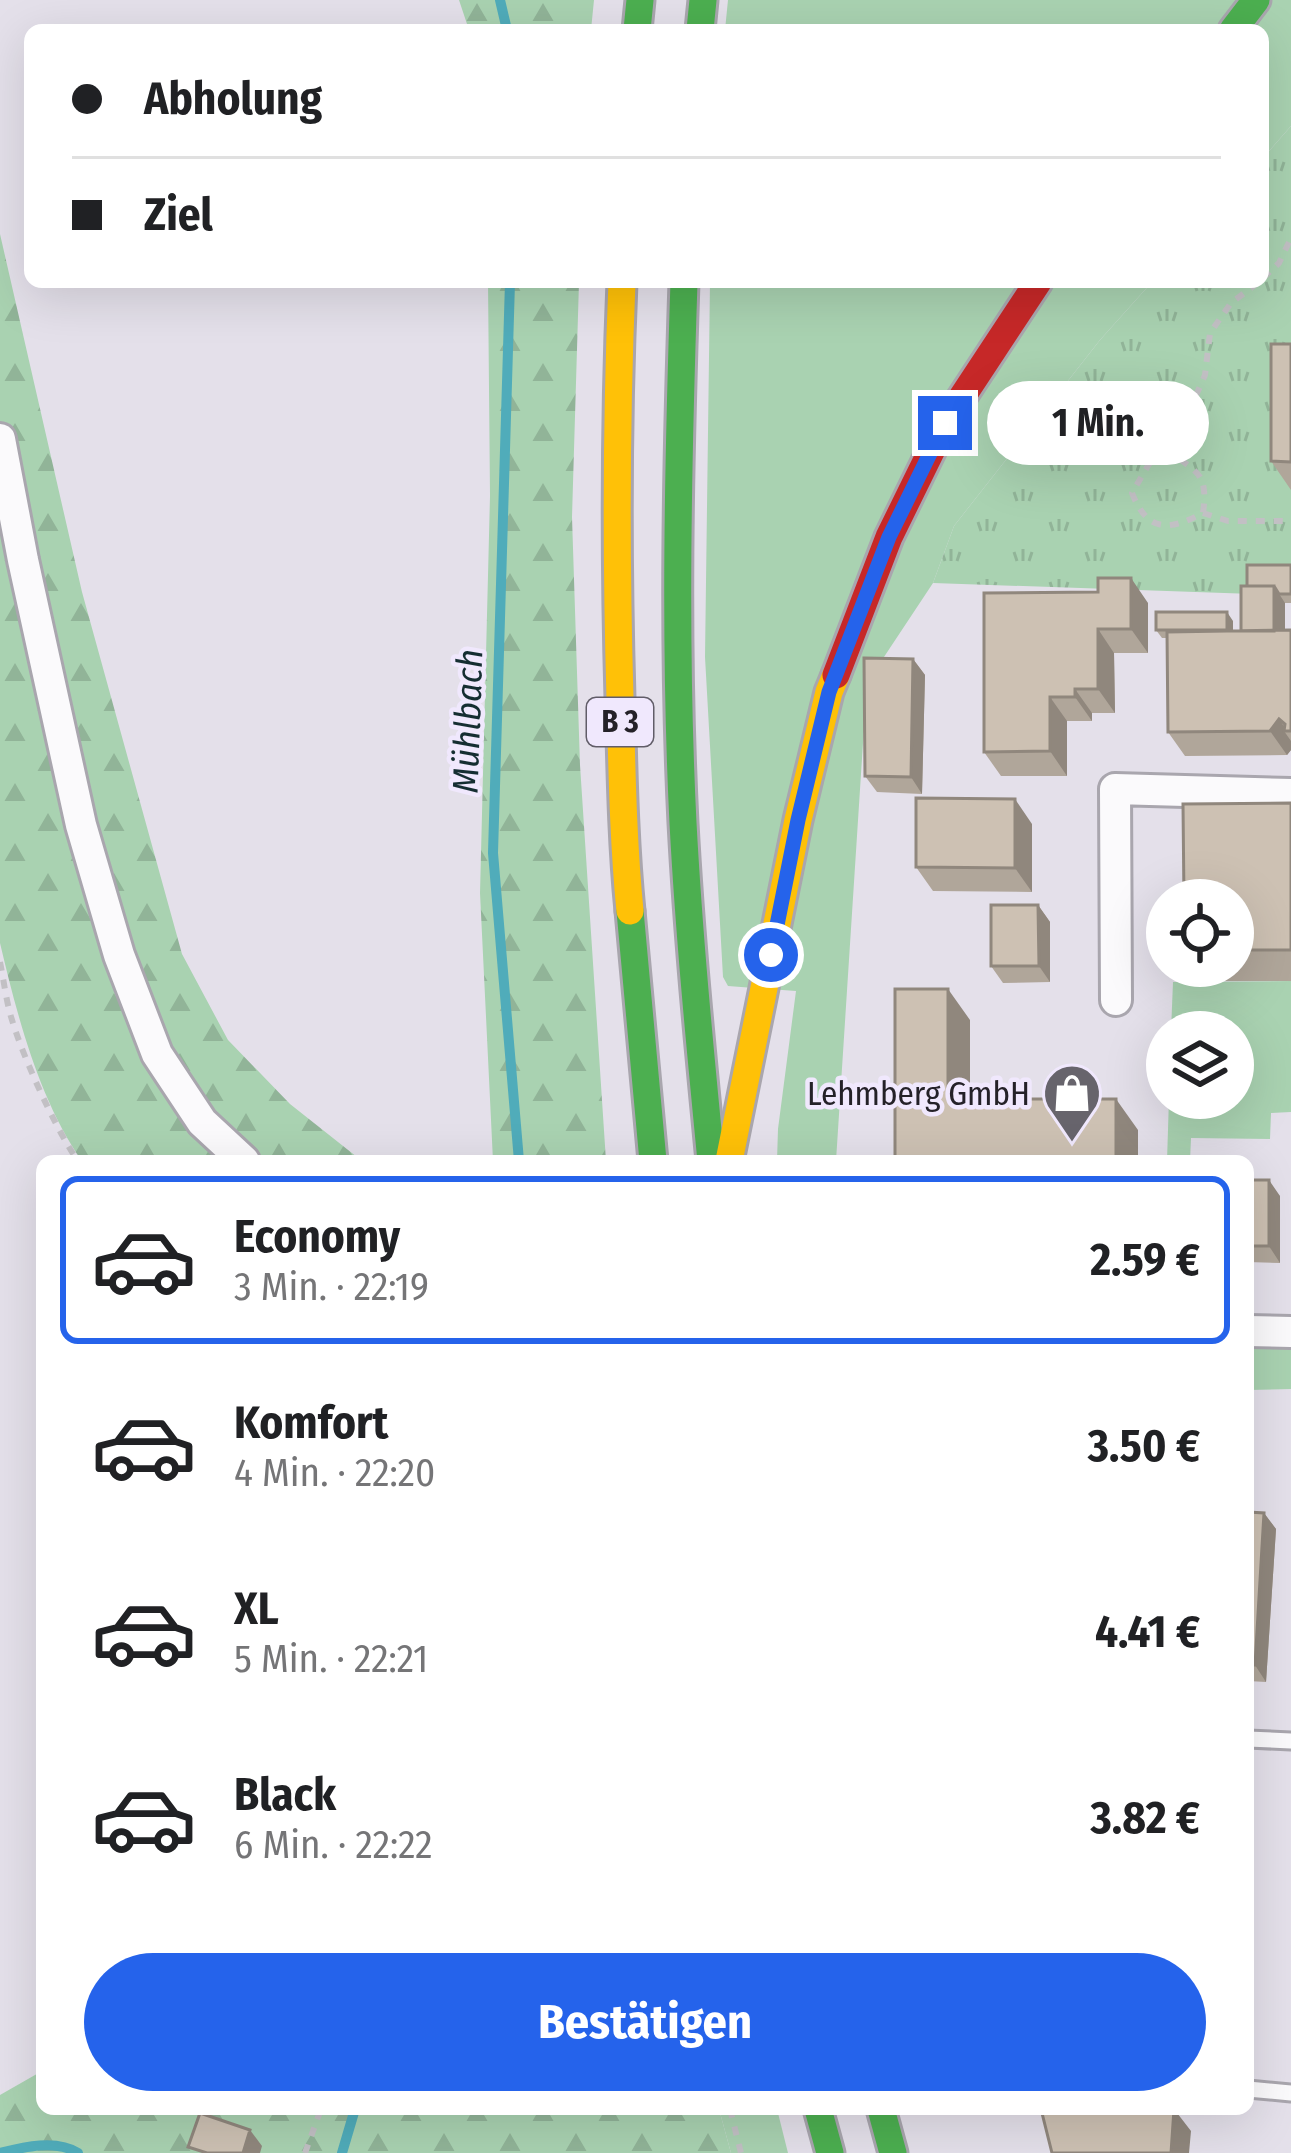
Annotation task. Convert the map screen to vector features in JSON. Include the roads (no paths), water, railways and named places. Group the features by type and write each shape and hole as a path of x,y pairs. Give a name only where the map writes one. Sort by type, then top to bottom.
{"highway":[{"path":"1238,24 1256,0"},
{"name":"B 3","path":"622,288 616,574 624,847 652,1155"},
{"name":"B 3","path":"683,288 676,467 680,703 687,897 710,1155"},
{"path":"730,1155 798,820 829,692 889,537 945,423 1034,288"},
{"path":"820,2115 830,2153"},
{"path":"882,2115 893,2153"}],"street":[{"path":"0,439 81,825 119,955 157,1054 202,1122 238,1155"},
{"path":"1116,1000 1114,789 1291,794"},
{"path":"1254,1331 1291,1332"}],"lane":[{"path":"1254,1739 1291,1741"},
{"path":"1254,2090 1291,2093"}],"waterway":[{"name":"Mühlbach","path":"500,0 506,24"},
{"name":"Mühlbach","path":"510,288 493,853 518,1155"},
{"name":"Mühlbach","path":"342,2153 353,2115"},
{"path":"0,2153 50,2145 78,2153"}],"place":[{"name":"Lehmberg GmbH","path":"1072,1144"}]}
